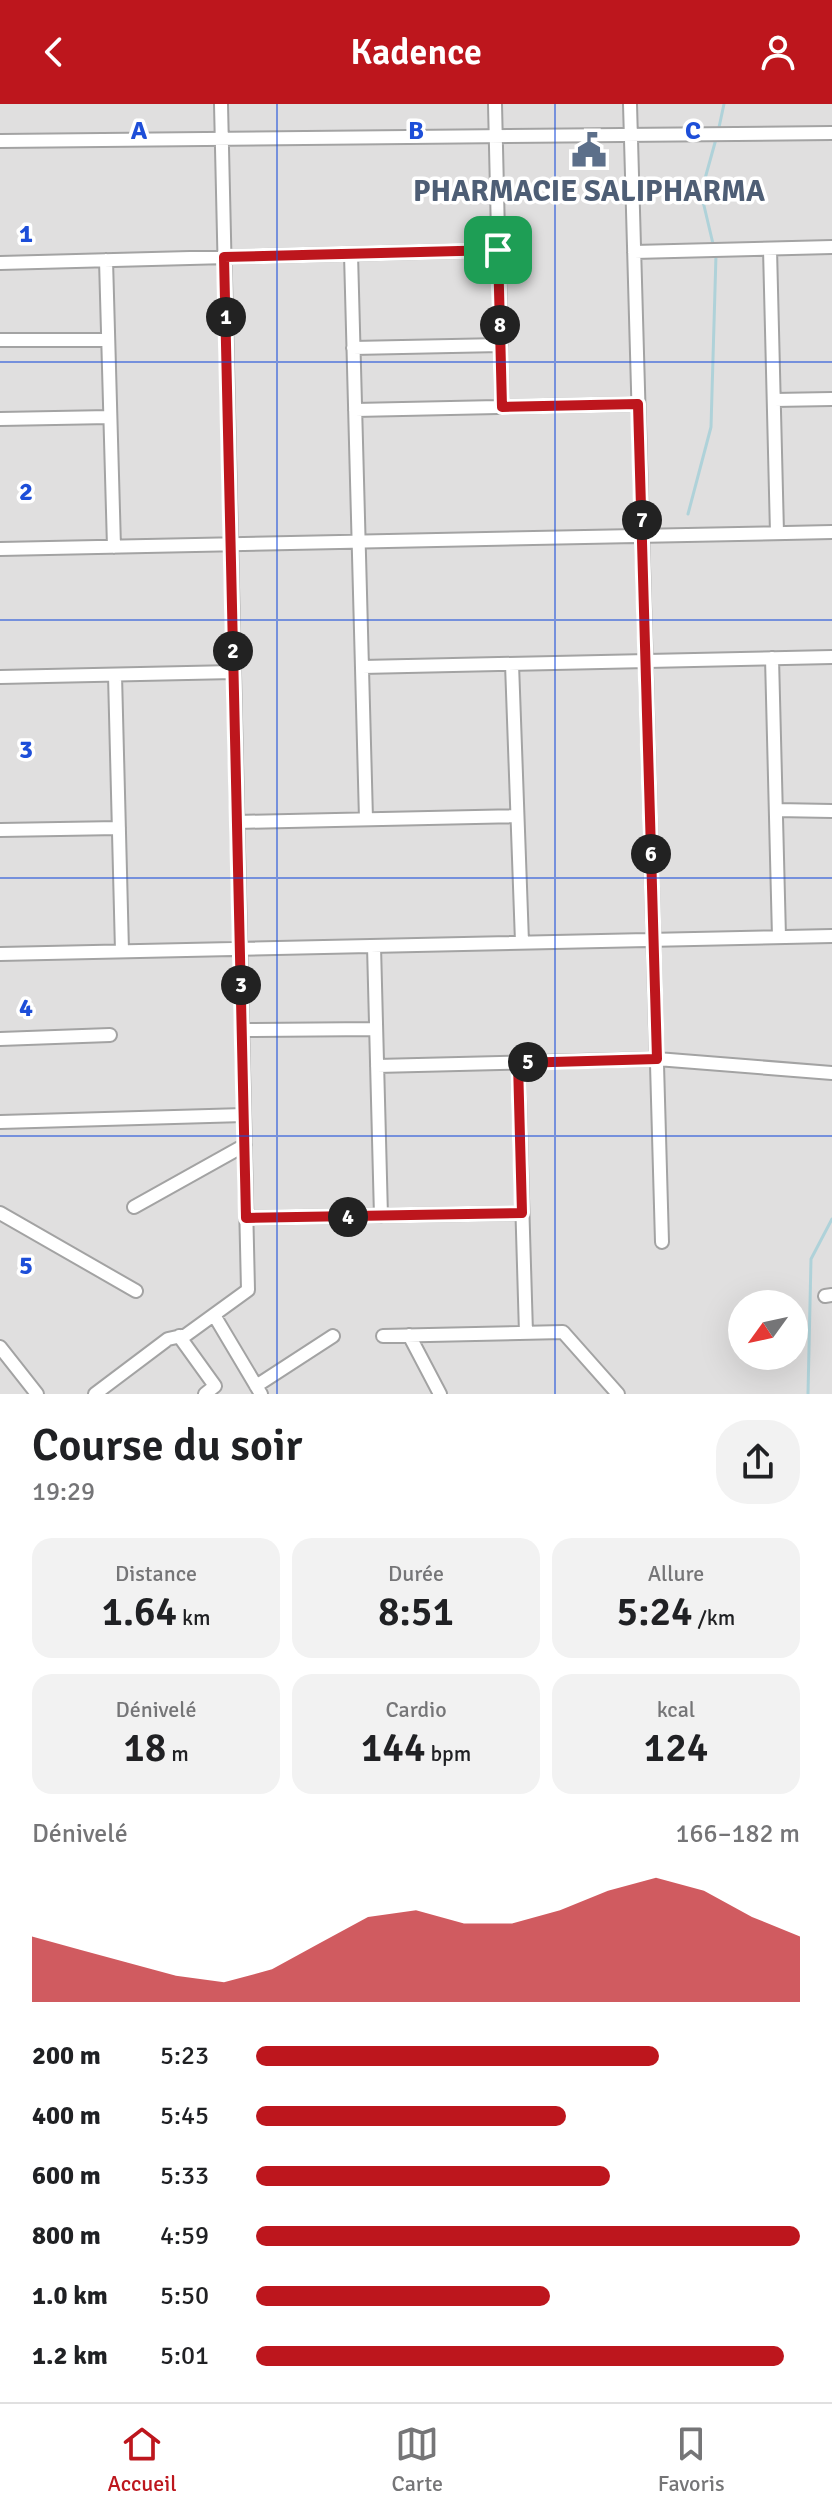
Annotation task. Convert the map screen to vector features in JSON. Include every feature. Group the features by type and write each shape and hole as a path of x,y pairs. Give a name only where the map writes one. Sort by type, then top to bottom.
{"street":[{"path":"95,1394 168,1339 179,1336 214,1315 248,1290 221,104"},
{"path":"495,104 502,407"},
{"path":"630,104 662,1242"},
{"path":"0,141 832,133"},
{"path":"634,252 832,247"},
{"path":"770,249 777,533"},
{"path":"0,263 498,250"},
{"path":"351,254 366,819"},
{"path":"106,260 114,547"},
{"path":"0,340 108,340"},
{"path":"353,348 501,345"},
{"path":"774,400 832,399"},
{"path":"355,410 638,404"},
{"path":"0,419 110,417"},
{"path":"0,549 832,532"},
{"path":"362,667 832,657"},
{"path":"772,658 779,937"},
{"path":"512,664 522,942"},
{"path":"0,677 234,672"},
{"path":"115,675 122,951"},
{"path":"776,810 832,811"},
{"path":"237,822 516,816"},
{"path":"0,830 119,828"},
{"path":"0,954 832,936"},
{"path":"374,946 381,1216"},
{"path":"242,1030 376,1029"},
{"path":"0,1039 110,1035"},
{"path":"377,1066 657,1059 832,1073"},
{"path":"518,1063 526,1333"},
{"path":"0,1122 244,1115"},
{"path":"134,1207 245,1145"},
{"path":"0,1213 136,1291"},
{"path":"246,1218 522,1213"},
{"path":"214,1315 259,1390 333,1336"},
{"path":"383,1336 563,1332 618,1394"},
{"path":"409,1335 439,1394"},
{"path":"179,1336 215,1386 205,1394"},
{"path":"0,1347 37,1394"}],"shaded area":[{"path":"0,104 832,104 832,1394 0,1394"}],"waterway":[{"path":"718,132 724,104"},
{"path":"714,248 701,193 716,139"},
{"path":"688,514 711,427 716,255"},
{"path":"808,1394 811,1259 832,1219"}],"place":[{"name":"PHARMACIE SALIPHARMA","path":"589,150"}],"route":[{"path":"498,250 502,407 638,404 657,1059 518,1063 522,1213 246,1218 224,257 498,250"}]}
